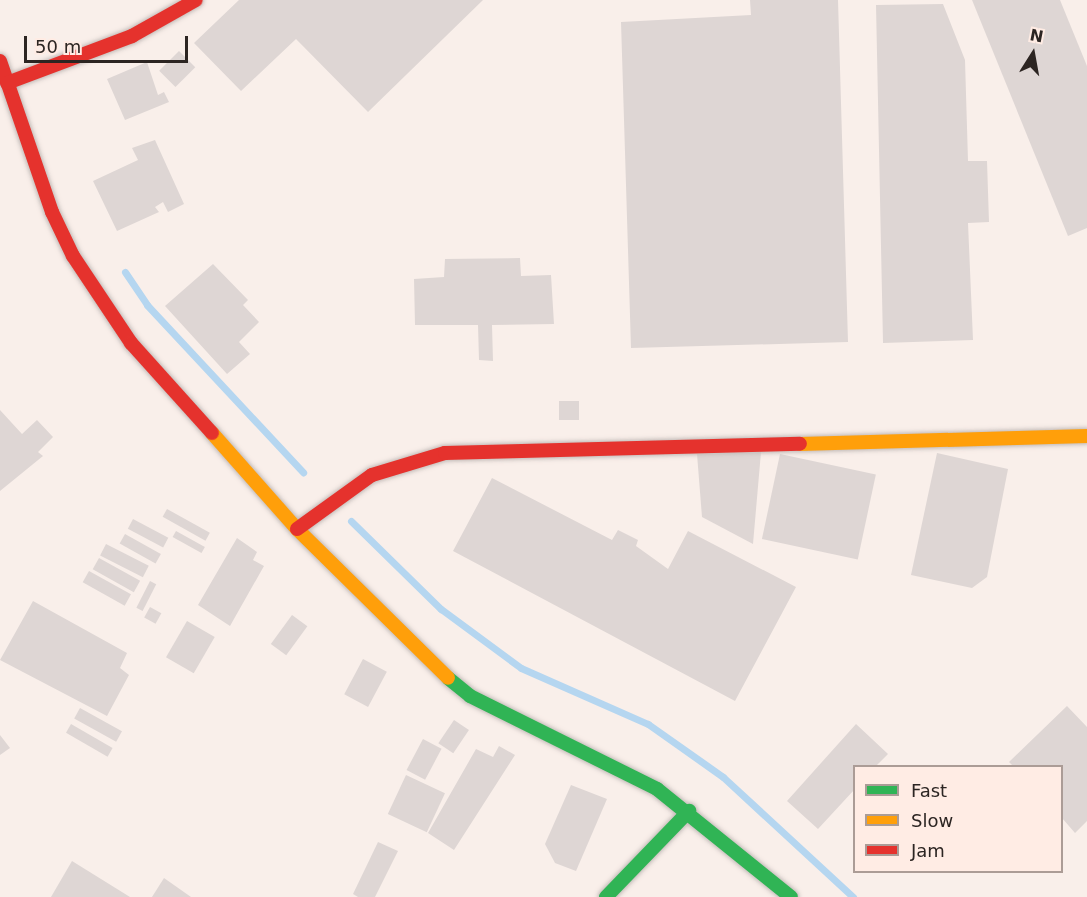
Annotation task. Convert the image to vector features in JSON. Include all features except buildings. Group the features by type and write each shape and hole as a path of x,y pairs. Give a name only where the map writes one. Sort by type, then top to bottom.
{"street":[{"path":"7,83 132,36 196,0"},
{"path":"0,62 52,212 73,256 131,344 297,529 438,670 470,696 591,753 689,811 791,897"},
{"path":"297,529 372,475 445,453 1087,436"},
{"path":"606,897 689,811"}],"waterway":[{"path":"125,272 147,305 303,472"},
{"path":"351,521 441,609 521,668 648,724 723,777 853,897"}],"traffic: fast":[{"path":"448,678 470,696 657,789 791,897"},
{"path":"606,897 689,811"}],"traffic: slow":[{"path":"212,433 297,529 448,678"},
{"path":"800,444 1087,436"}],"traffic: jam":[{"path":"7,83 132,36 196,0"},
{"path":"0,61 52,212 73,256 131,343 212,433"},
{"path":"297,529 372,475 445,453 800,444"}]}
